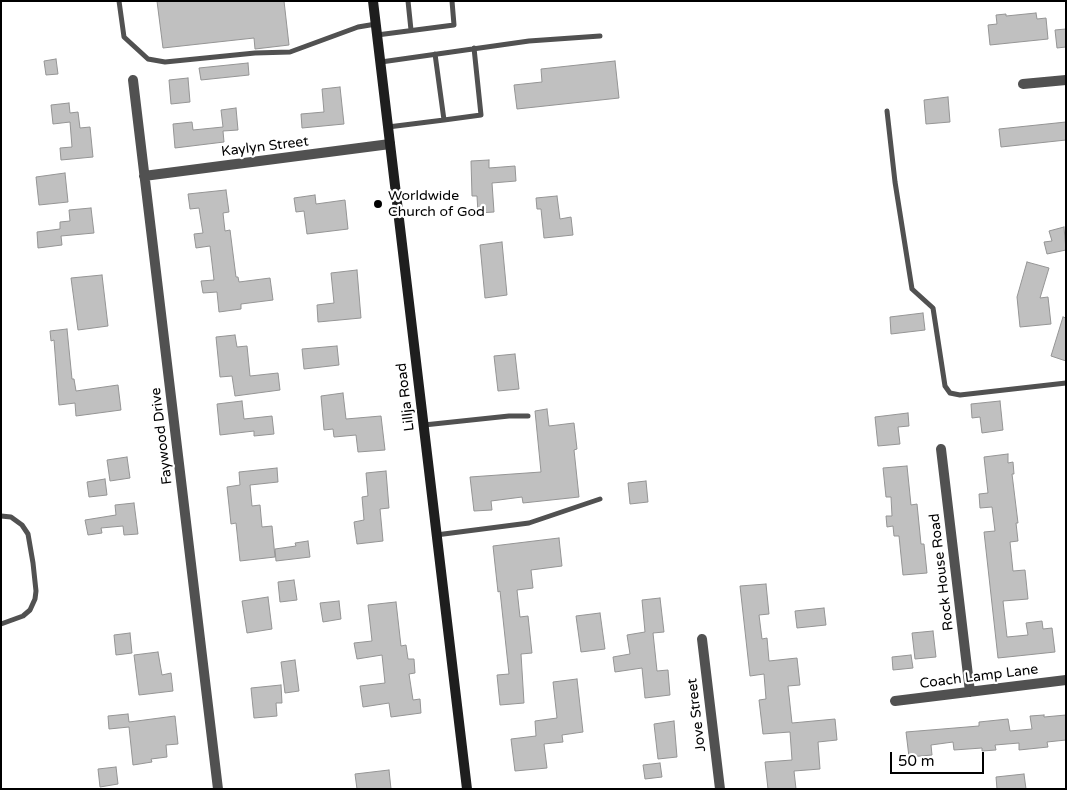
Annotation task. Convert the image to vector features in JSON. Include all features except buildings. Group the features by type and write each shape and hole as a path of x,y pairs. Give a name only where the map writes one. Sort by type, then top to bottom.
{"street":[{"name":"Lillja Road","path":"373,1 467,789"},
{"name":"Faywood Drive","path":"132,80 218,789"},
{"path":"1023,84 1066,80"},
{"name":"Kaylyn Street","path":"144,176 390,144"},
{"name":"Rock House Road","path":"941,449 970,692"},
{"name":"Jove Street","path":"702,639 720,789"},
{"name":"Coach Lamp Lane","path":"895,701 1066,680"}],"lane":[{"path":"119,1 124,37 148,59 165,62 255,53 290,52 358,27 376,24"},
{"path":"408,1 411,30"},
{"path":"377,35 454,25 452,1"},
{"path":"380,62 529,41 600,36"},
{"path":"388,127 481,115 474,48"},
{"path":"435,54 444,120"},
{"path":"887,111 912,289 933,308 945,386 950,393 960,396 1066,383"},
{"path":"423,425 509,416 528,416"},
{"path":"436,535 529,523 600,499"},
{"path":"1,516 10,517 22,525 28,534 34,562 36,591 30,610 23,616 1,624"}],"place":[{"name":"Worldwide Church of God","path":"378,204"}]}
